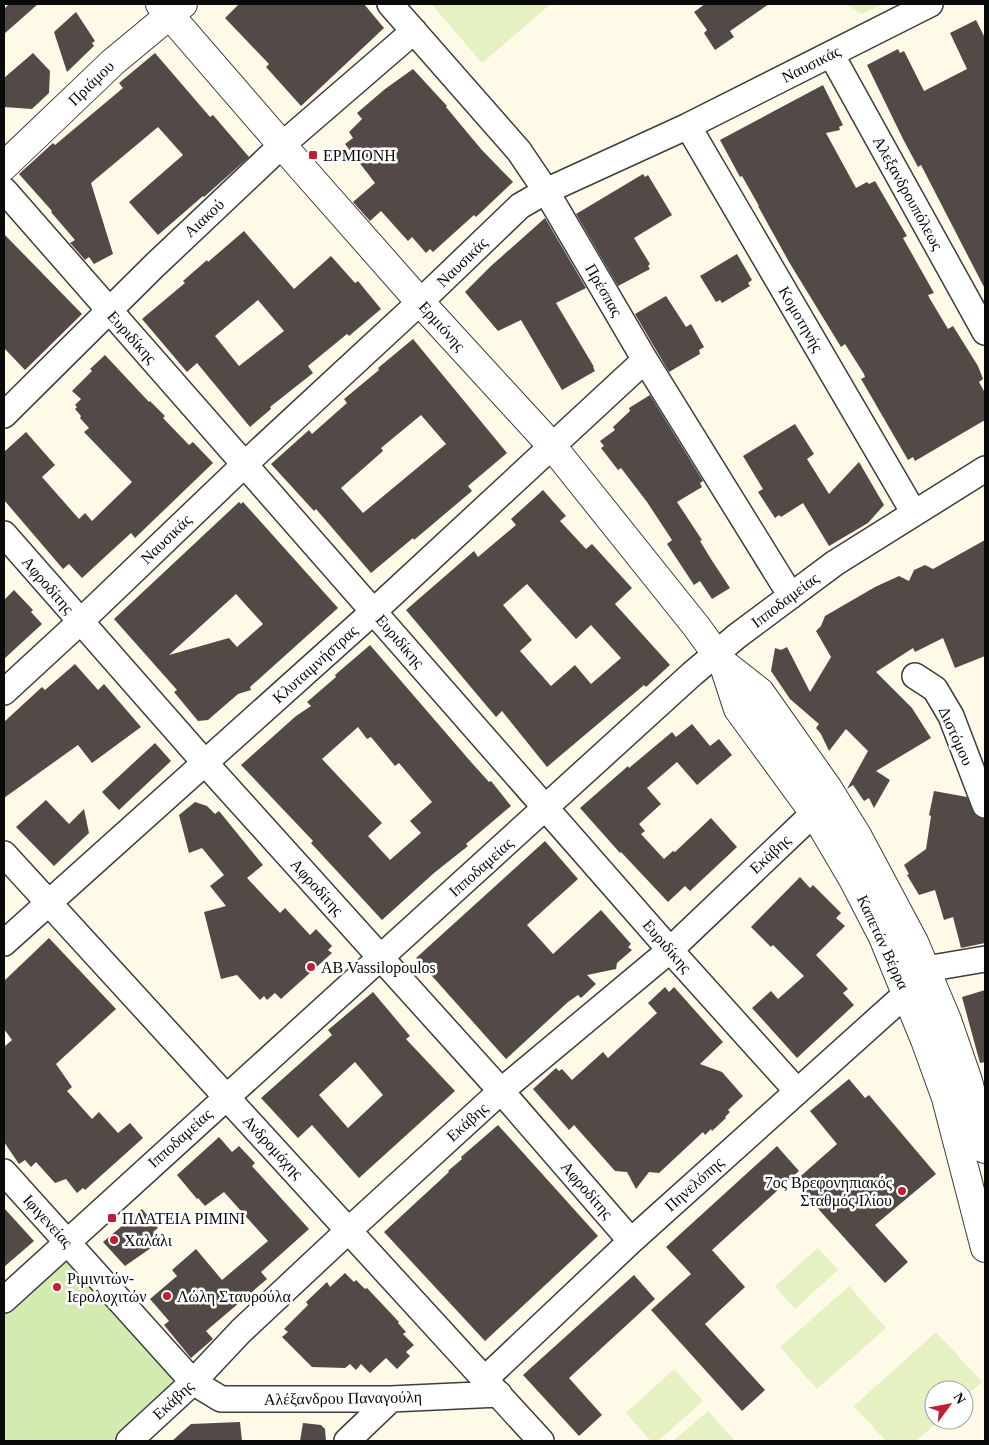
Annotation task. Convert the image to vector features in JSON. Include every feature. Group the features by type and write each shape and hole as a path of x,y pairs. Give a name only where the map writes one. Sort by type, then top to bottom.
{"street":[{"name":"Πρέσπας","path":"390,4 519,151 546,191 645,360 791,596"},
{"name":"Ναυσικάς","path":"4,692 520,206 546,191 688,126 930,4"},
{"name":"Ερμιόνης","path":"170,7 282,145 420,302 552,446 691,619 719,659"},
{"name":"Πριάμου","path":"4,166 170,7"},
{"name":"Αιακού","path":"4,415 154,266 282,145 414,31"},
{"name":"Αλεξανδρουπόλεως","path":"831,54 985,332"},
{"name":"Κομοτηνής","path":"688,126 914,513"},
{"name":"Ευριδίκης","path":"4,190 547,807 670,950 797,1091"},
{"name":"Κλυταιμνήστρας","path":"4,944 374,611 645,360"},
{"name":"Ιπποδαμείας","path":"4,1300 226,1096 547,807 791,596 835,563 985,469"},
{"name":"Αφροδίτης","path":"4,534 206,764 501,1091 631,1241"},
{"name":"Καπετάν Βέρρα","path":"719,659 738,709 814,813 854,881 883,937 907,993 946,1098 985,1248"},
{"name":"Καπετάν Βέρρα","path":"719,659 760,692 827,787 862,845 914,942 926,969 968,1082 985,1149"},
{"name":"Διστόμου","path":"915,676 935,689 951,716 985,805"},
{"name":"Εκάβης","path":"129,1441 193,1382 241,1331 349,1230 501,1091 670,950 814,813"},
{"name":"Ανδρομάχης","path":"4,854 541,1441"},
{"path":"926,969 985,959"},
{"name":"Πηνελόπης","path":"492,1387 631,1241 907,993"},
{"name":"Ιφιγενείας","path":"4,1172 193,1382"},
{"name":"Αλέξανδρου Παναγούλη","path":"193,1382 221,1399 391,1399 492,1387"},
{"path":"348,1441 391,1399"}],"green space":[{"path":"433,4 551,4 482,63"},
{"path":"844,4 883,4 862,14"},
{"path":"818,1248 838,1270 795,1309 775,1286"},
{"path":"60,1260 72,1263 172,1376 172,1385 113,1441 4,1441 4,1314"},
{"path":"849,1286 886,1328 817,1389 780,1347"},
{"path":"936,1332 982,1382 974,1389 974,1380 924,1380 924,1430 929,1430 916,1441 886,1441 854,1406"},
{"path":"674,1369 703,1401 658,1441 651,1441 626,1413"},
{"path":"708,1411 735,1441 673,1441"}],"building":[{"path":"9,4 38,4 4,34 4,9"},
{"path":"239,4 364,4 384,28 301,106 266,67 269,64 225,18"},
{"path":"705,4 769,4 730,31 734,37 715,50 704,33 707,30 694,12"},
{"path":"76,12 95,41 92,43 94,46 67,72 54,32"},
{"path":"976,20 985,38 985,289 921,165 918,167 903,139 867,65 898,49 900,53 904,51 924,91 967,69 950,33"},
{"path":"33,53 50,71 49,93 32,109 4,107 4,78"},
{"path":"155,53 210,117 213,115 249,157 158,235 129,202 183,155 158,127 91,183 113,254 94,264 89,257 85,260 70,243 75,240 19,174 53,143 55,145 123,88 119,83"},
{"path":"413,69 447,106 481,149 513,182 476,217 474,215 433,252 430,249 426,253 412,237 408,241 381,211 370,221 353,202 375,183 345,144 353,138 349,132 362,119 357,113 385,89"},
{"path":"823,85 843,125 839,127 840,130 826,133 856,188 867,182 869,184 875,181 907,236 903,238 934,293 928,295 930,299 948,329 953,326 978,366 983,379 979,382 985,393 985,420 915,461 913,457 908,460 861,379 865,377 864,374 845,344 841,347 789,262 720,140"},
{"path":"643,174 645,177 648,175 672,215 634,238 650,264 648,266 650,269 618,286 576,214"},
{"path":"545,218 586,288 556,303 595,371 562,390 521,320 498,331 465,292"},
{"path":"244,231 294,289 331,256 355,283 358,281 381,309 349,336 347,334 308,366 313,373 270,407 271,409 250,427 197,363 187,372 142,319 185,283 183,281 207,260 208,262","holes":["258,300 284,331 239,366 215,336"]},
{"path":"4,234 82,314 25,370 4,348"},
{"path":"737,254 752,280 748,283 750,286 722,303 720,300 716,302 700,276"},
{"path":"666,296 686,327 691,324 704,347 699,350 700,354 669,372 635,314"},
{"path":"413,339 507,453 468,486 472,491 371,573 316,509 314,511 271,464 309,430 312,434 347,403 344,399 379,370 378,368","holes":["421,415 446,444 363,513 341,488 383,451 381,448"]},
{"path":"105,355 149,402 165,416 163,418 189,445 193,442 213,463 135,538 131,533 82,578 69,564 63,569 4,500 4,452 26,432 55,465 42,477 79,519 85,513 92,521 132,482 84,432 89,428 75,409 77,407 75,405 81,399 72,391 92,371 90,369"},
{"path":"650,395 703,481 700,483 702,487 677,502 730,588 712,599 700,581 694,585 667,544 672,540 647,502 621,468 618,470 601,448 604,446 600,441 615,430 613,427 630,411 629,408"},
{"path":"795,424 814,454 807,459 829,494 859,462 884,505 868,523 829,546 803,503 781,517 779,515 775,518 758,492 763,489 743,456"},
{"path":"543,490 566,516 560,521 586,549 592,544 632,588 615,604 670,665 646,687 644,685 547,767 502,711 496,717 406,610 474,551 478,557 516,525 511,519","holes":["527,584 576,639 591,625 621,658 591,684 575,665 551,686 520,651 532,640 503,605"]},
{"path":"239,502 241,504 243,502 338,608 250,687 251,690 238,694 208,720 198,721 174,692 177,690 114,619","holes":["236,594 263,624 237,647 229,638 169,655"]},
{"path":"985,540 985,656 955,668 943,638 915,652 913,648 876,672 912,708 931,738 876,771 890,780 874,808 869,798 864,801 853,785 847,789 868,751 846,729 829,751 816,728 819,724 790,699 771,671 775,648 781,650 787,647 810,692 831,657 816,631 821,626 825,616 875,587 899,576 909,581 914,570 925,565 933,569"},
{"path":"14,590 33,610 31,612 42,624 4,659 4,600"},
{"path":"370,645 511,806 382,920 311,843 313,841 241,765 296,716 311,706 307,702 336,677 335,675","holes":["358,727 367,739 371,737 395,766 399,763 432,802 410,821 421,833 390,860 368,836 382,823 322,759"]},
{"path":"75,664 98,690 104,684 141,727 92,763 78,745 4,798 4,722 42,687 45,690"},
{"path":"692,724 710,746 719,739 732,755 697,785 677,762 647,788 661,804 639,824 645,831 641,834 664,859 673,851 675,852 711,818 737,847 690,891 685,886 668,902 620,853 580,808 628,766 629,768 672,732 676,737"},
{"path":"155,743 171,761 119,810 102,792"},
{"path":"934,791 967,797 976,816 985,819 985,943 961,948 953,917 944,920 935,890 919,895 907,875 909,874 904,865 926,849 931,816 929,815"},
{"path":"46,800 69,824 84,809 89,833 54,866 16,827"},
{"path":"195,802 207,806 215,814 219,811 263,865 247,878 280,913 285,908 310,935 316,929 332,946 328,950 332,953 281,999 275,993 267,1000 264,996 260,1000 237,975 221,979 204,912 226,906 210,886 224,875 202,848 189,853 179,815"},
{"path":"545,841 578,879 527,925 553,954 601,910 631,944 628,947 632,950 617,963 616,969 587,975 596,984 581,998 578,995 568,1002 506,1059 416,958"},
{"path":"800,877 810,888 813,885 841,913 836,918 845,926 816,955 848,989 843,993 854,1005 797,1058 752,1008 771,991 778,999 804,976 773,945 771,947 751,927"},
{"path":"49,938 116,1009 56,1064 72,1087 67,1091 92,1119 99,1112 118,1133 130,1123 143,1138 85,1190 83,1188 77,1193 66,1179 55,1183 36,1162 31,1167 25,1160 19,1164 4,1142 4,1047 12,1040 4,1029 4,981"},
{"path":"665,987 669,992 674,987 723,1042 700,1064 722,1072 743,1096 728,1110 730,1112 726,1118 712,1131 711,1129 705,1135 703,1132 659,1173 649,1172 636,1189 627,1172 615,1171 574,1125 569,1130 533,1089 556,1068 559,1071 562,1069 572,1080 603,1052 608,1058 657,1013 648,1003"},
{"path":"985,990 985,1062 980,1063 962,997"},
{"path":"373,992 410,1036 406,1039 455,1091 359,1178 312,1125 298,1138 261,1098 332,1035 328,1030","holes":["355,1062 383,1095 348,1128 319,1095"]},
{"path":"849,1079 865,1098 869,1095 936,1174 875,1225 908,1262 885,1283 794,1182 837,1144 810,1111"},
{"path":"498,1125 598,1236 485,1341 384,1232 449,1172 462,1159 461,1157"},
{"path":"219,1137 232,1152 239,1146 255,1163 252,1166 309,1229 261,1272 267,1279 206,1331 213,1339 191,1358 164,1325 169,1321 150,1299 177,1276 172,1270 196,1249 222,1280 268,1241 224,1192 205,1206 177,1175"},
{"path":"777,1146 799,1171 712,1250 745,1287 705,1324 765,1390 742,1411 651,1310 691,1274 666,1247"},
{"path":"4,1208 34,1241 4,1267"},
{"path":"142,1209 158,1228 153,1232 161,1241 125,1266 103,1242"},
{"path":"345,1273 354,1282 356,1280 365,1289 367,1288 399,1322 406,1332 403,1334 414,1345 406,1352 410,1356 397,1369 386,1358 370,1373 361,1364 356,1370 350,1364 345,1368 312,1367 282,1337 288,1332 284,1329 308,1305 306,1302 327,1282 330,1287"},
{"path":"634,1275 655,1299 569,1378 602,1415 579,1436 523,1375"},
{"path":"240,1422 242,1441 172,1441 191,1424"},
{"path":"303,1423 321,1425 325,1429 326,1441 300,1441"}],"place":[{"name":"ΕΡΜΙΟΝΗ","path":"313,155"},
{"name":"AB Vassilopoulos","path":"311,967"},
{"name":"7ος Βρεφονηπιακός Σταθμός Ιλίου","path":"902,1191"},
{"name":"ΠΛΑΤΕΙΑ ΡΙΜΙΝΙ","path":"112,1218"},
{"name":"Χαλάλι","path":"114,1240"},
{"name":"Ριμινιτών- Ιερολοχιτών","path":"57,1287"},
{"name":"Λώλη Σταυρούλα","path":"167,1296"}]}
